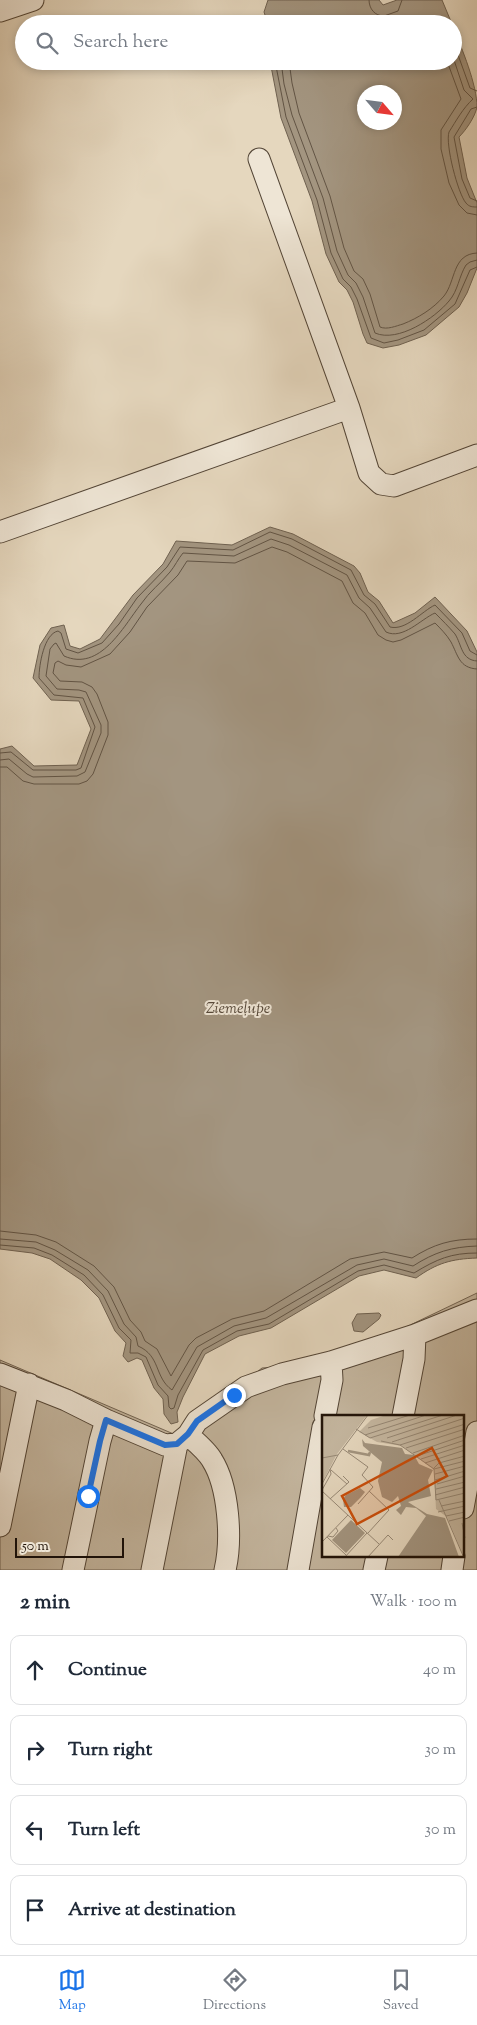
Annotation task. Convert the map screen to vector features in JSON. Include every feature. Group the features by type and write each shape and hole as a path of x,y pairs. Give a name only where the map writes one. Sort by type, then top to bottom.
{"lane":[{"path":"0,11 33,0"},
{"path":"259,158 349,408 370,472 381,484 394,486 477,455"},
{"path":"0,532 349,408"},
{"path":"152,1570 182,1439 197,1421 246,1387 282,1374 330,1362 414,1335 477,1310"},
{"path":"403,1415 414,1359 414,1335"},
{"path":"325,1415 332,1380 330,1362"},
{"path":"0,1374 29,1384 165,1445 182,1439"},
{"path":"0,1526 29,1384"},
{"path":"73,1570 106,1420"},
{"path":"464,1503 477,1432"},
{"path":"298,1570 322,1433"},
{"path":"182,1439 212,1460 225,1492 229,1554 225,1570"}],"shaded area":[{"path":"477,1293 477,1570 0,1570 0,1360 176,1435 262,1368 331,1363"}],"water":[{"path":"268,0 379,0 383,5 397,0 442,0 448,15 265,15 264,12"},
{"path":"462,49 475,88 477,107 467,127 459,137 467,178 477,203 477,268 459,307 426,335 399,345 383,348 367,343 353,302 347,290 339,282 326,254 312,201 281,118 272,70 462,70"},
{"name":"Ziemeļupe","path":"270,527 293,534 354,566 360,573 368,592 379,601 393,623 415,613 435,597 467,631 477,652 477,1258 459,1259 445,1263 416,1278 384,1270 359,1276 271,1328 239,1336 205,1354 177,1412 178,1422 171,1424 164,1414 163,1399 154,1388 142,1360 137,1358 128,1362 123,1356 126,1343 115,1331 99,1298 81,1280 50,1259 32,1253 0,1249 0,749 12,746 34,766 77,765 91,729 79,701 51,700 33,678 40,645 51,628 64,625 70,646 80,649 100,639 133,595 163,564 176,541 232,545"},
{"path":"379,1313 381,1315 379,1319 363,1332 354,1331 352,1323 357,1314"}],"route":[{"path":"88,1496 106,1420 165,1445 177,1444 188,1434 197,1421 234,1395"}]}
